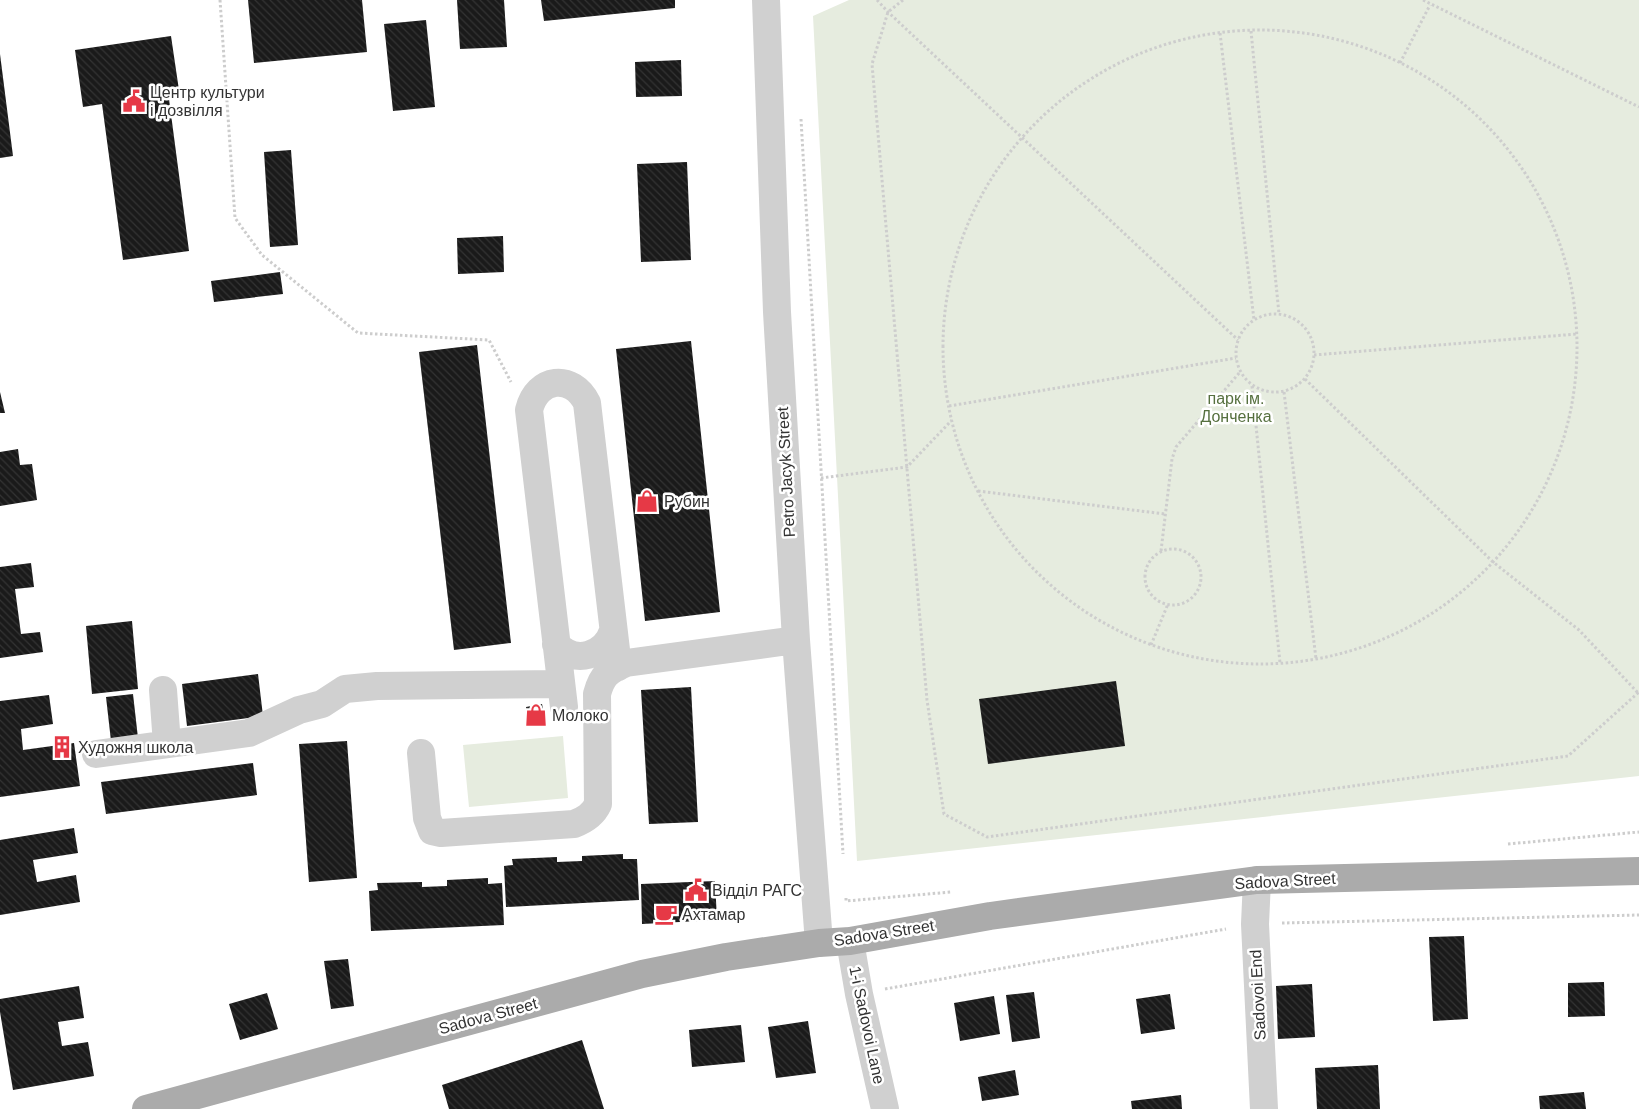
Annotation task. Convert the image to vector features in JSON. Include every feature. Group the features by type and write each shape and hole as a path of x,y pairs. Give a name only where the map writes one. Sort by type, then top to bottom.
{"main road":[{"name":"Sadova Street","path":"146,1109 642,974 819,943 850,940 990,916 1257,880 1639,871"}],"street":[{"name":"Petro Jacyk Street","path":"766,0 777,312 796,640 819,943"},
{"path":"96,754 249,733 299,710 322,704 345,689 377,686 563,696 529,410 536,393 551,383 569,384 583,395 587,404 618,667"},
{"path":"556,644 565,652 587,655 601,649 611,638 613,630"},
{"path":"421,753 427,818 432,831 441,833 574,824 584,820 594,811 598,804 597,694 603,677 613,669 626,663 796,640"},
{"path":"163,690 167,744"},
{"name":"Sadovoi End","path":"1257,880 1255,924 1264,1109"},
{"name":"1-i Sadovoi Lane","path":"850,940 859,994 885,1109"}],"path":[{"path":"220,0 235,218 262,255 358,333 489,340 513,387 529,410"},
{"path":"877,0 1238,340"},
{"path":"903,0 888,12 872,64 927,700 944,814 987,837 1568,756 1639,693 1579,630 1493,562 1305,379"},
{"path":"1423,0 1639,107"},
{"path":"1400,63 1430,5"},
{"path":"1262,30 1305,34 1346,42 1386,56 1424,75 1459,99 1490,128 1517,161 1540,196 1557,235 1570,275 1577,317 1578,360 1573,401 1563,442 1548,482 1527,519 1502,553 1472,584 1438,609 1402,631 1362,647 1316,659 1280,664 1237,663 1195,658 1151,645 1115,629 1079,608 1046,581 1017,551 992,516 972,479 956,440 949,406 943,356 944,314 952,272 965,232 983,194 1006,158 1034,126 1065,97 1100,74 1138,55 1178,41 1220,33 1251,31 1262,30"},
{"path":"1251,31 1279,314"},
{"path":"1220,33 1254,320"},
{"path":"800,110 844,862"},
{"path":"1279,314 1292,318 1303,325 1310,335 1314,348 1314,361 1305,379 1290,390 1277,393 1264,392 1252,386 1240,372 1235,352 1238,340 1244,328 1254,320 1266,315 1279,314"},
{"path":"1314,354 1577,334"},
{"path":"949,406 1236,358"},
{"path":"1161,551 1172,459 1176,446 1240,372"},
{"path":"1252,386 1280,664"},
{"path":"1284,392 1316,659"},
{"path":"821,478 907,467 952,420"},
{"path":"978,491 1166,514"},
{"path":"1172,548 1183,550 1192,556 1199,565 1201,576 1199,587 1193,596 1184,603 1174,605 1153,598 1147,588 1145,578 1146,567 1152,558 1161,551 1172,548"},
{"path":"1151,645 1168,604"},
{"path":"1501,844 1639,832"},
{"path":"845,891 846,901 958,892"}],"green space":[{"name":"парк ім. Донченка","path":"849,0 1639,0 1639,776 857,861 813,16"},
{"path":"563,736 568,798 469,807 463,745"}],"building":[{"path":"248,0 362,0 367,52 254,63"},
{"path":"457,0 504,0 507,47 460,49"},
{"path":"541,0 675,0 675,8 544,21"},
{"path":"426,20 435,107 393,111 384,24"},
{"path":"171,36 180,97 169,99 189,251 123,260 102,104 83,107 75,50"},
{"path":"0,54 13,156 0,158"},
{"path":"681,60 682,96 636,97 635,62"},
{"path":"291,150 298,245 270,247 264,152"},
{"path":"687,162 691,260 641,262 637,164"},
{"path":"503,236 504,272 458,274 457,238"},
{"path":"280,272 283,294 214,302 211,281"},
{"path":"691,341 720,612 645,621 616,349"},
{"path":"477,345 511,643 454,650 419,352"},
{"path":"0,392 5,413 0,413"},
{"path":"18,449 20,465 32,464 37,500 0,506 0,452"},
{"path":"31,563 34,587 15,589 21,634 40,632 43,652 0,658 0,567"},
{"path":"132,621 138,689 92,694 86,626"},
{"path":"258,674 263,716 187,726 182,684"},
{"path":"1116,681 1125,746 988,764 979,699"},
{"path":"691,687 698,822 649,824 641,690"},
{"path":"133,694 138,738 111,741 106,697"},
{"name":"Художня школа","path":"49,695 53,724 21,729 23,750 74,743 80,786 0,797 0,701"},
{"name":"Молоко","path":"542,704 546,724 529,727 526,707"},
{"path":"347,741 357,878 309,882 299,744"},
{"path":"253,763 257,795 106,814 101,782"},
{"path":"74,828 78,853 33,860 37,882 76,875 80,902 0,915 0,840"},
{"path":"623,854 623,859 637,859 639,900 506,907 504,866 513,865 512,859 557,857 557,862 582,861 582,856"},
{"path":"488,878 488,884 502,883 504,925 371,931 369,891 378,890 377,883 422,882 422,887 447,886 447,880"},
{"path":"715,881 717,920 642,924 641,884"},
{"path":"1464,936 1468,1019 1433,1021 1429,937"},
{"path":"348,959 354,1006 331,1009 324,961"},
{"path":"1604,982 1605,1016 1568,1017 1568,983"},
{"path":"1312,984 1315,1037 1278,1039 1276,986"},
{"path":"79,986 84,1018 58,1022 62,1046 88,1042 94,1076 13,1090 0,1012 0,999"},
{"path":"1034,992 1040,1038 1012,1042 1006,995"},
{"path":"267,993 278,1029 240,1040 229,1004"},
{"path":"1170,994 1175,1029 1141,1034 1136,999"},
{"path":"994,996 1000,1034 960,1041 954,1003"},
{"path":"808,1021 816,1073 776,1078 768,1027"},
{"path":"741,1025 745,1062 692,1067 689,1030"},
{"path":"582,1040 604,1109 449,1109 442,1085"},
{"path":"1378,1065 1380,1109 1317,1109 1315,1068"},
{"path":"1015,1070 1019,1095 982,1101 978,1077"},
{"path":"1584,1092 1586,1109 1540,1109 1539,1096"},
{"path":"1181,1095 1182,1109 1132,1109 1131,1101"}],"place":[{"name":"Центр культури і дозвілля","path":"134,101"},
{"name":"Рубин","path":"647,501"},
{"name":"Молоко","path":"536,715"},
{"name":"Художня школа","path":"62,747"},
{"name":"Відділ РАГС","path":"696,890"},
{"name":"Ахтамар","path":"666,914"}]}
